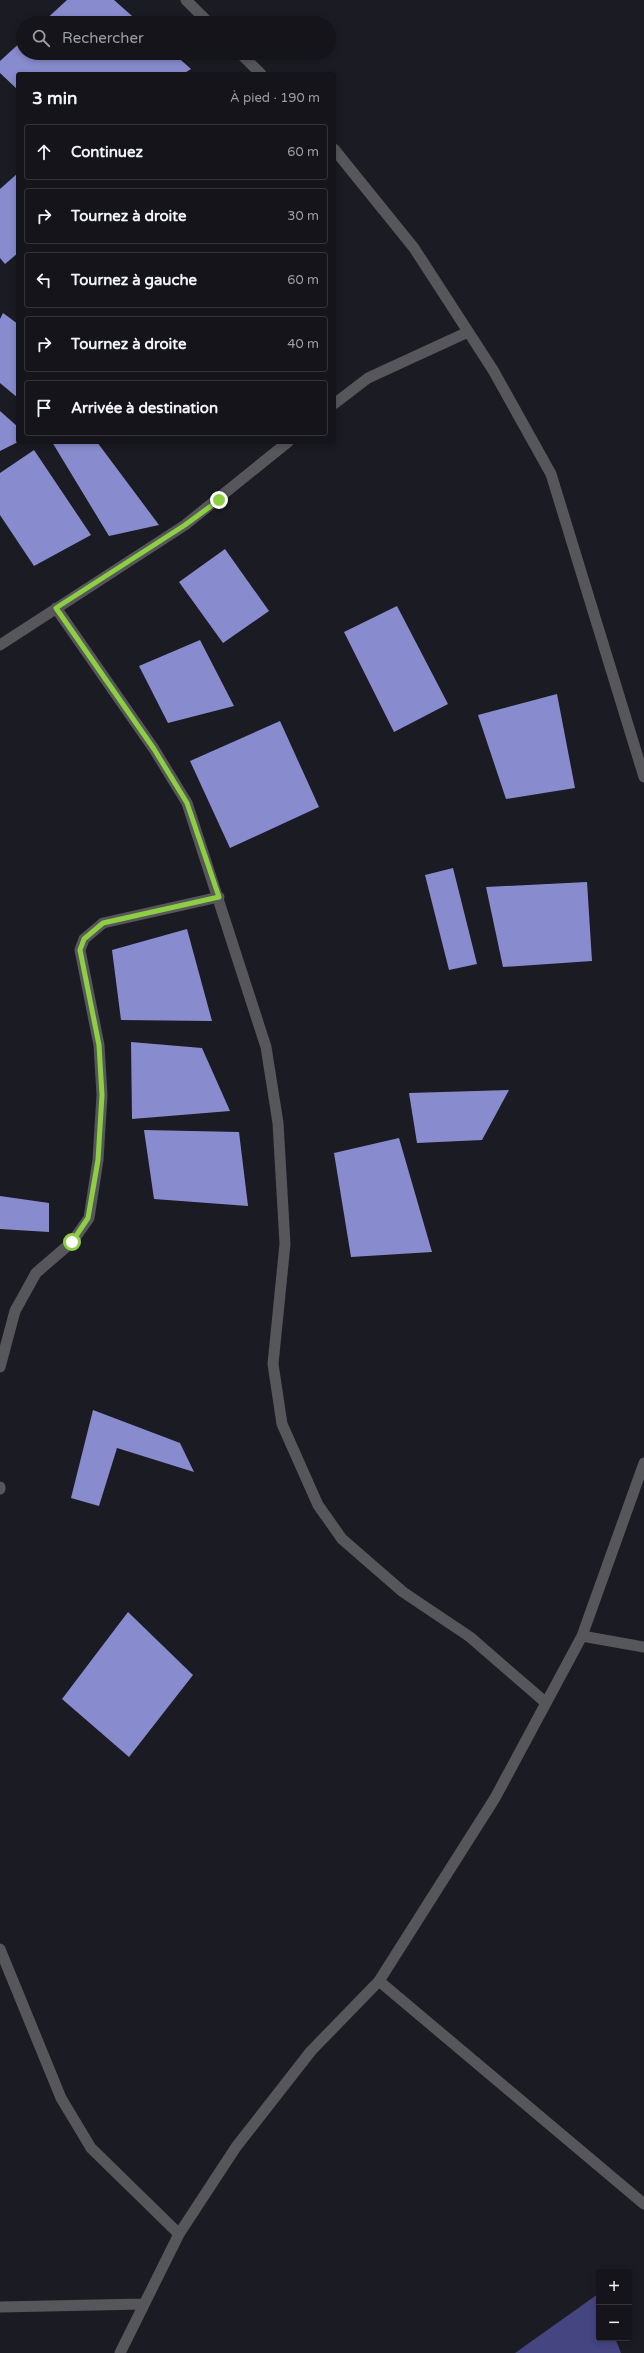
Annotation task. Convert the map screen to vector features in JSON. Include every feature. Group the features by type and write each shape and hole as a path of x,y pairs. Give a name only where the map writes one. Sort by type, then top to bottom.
{"street":[{"path":"186,0 202,16"},
{"path":"247,60 259,72"},
{"path":"336,151 414,248 493,370 552,474 644,777"},
{"path":"336,402 368,378 468,332"},
{"path":"0,645 185,525 286,444"},
{"path":"56,608 154,749 187,803 219,897 266,1047 278,1122 285,1244 273,1364 282,1424 318,1505 342,1539 403,1592 470,1637 545,1702"},
{"path":"0,1367 15,1311 36,1273 72,1242 88,1218 98,1160 102,1095 99,1045 80,950 84,939 103,923 219,897"},
{"path":"120,2353 179,2234 236,2147 306,2057 379,1981 495,1798 545,1702 582,1636 644,1463"},
{"path":"582,1636 644,1647"},
{"path":"0,1949 60,2098 87,2142 179,2234"},
{"path":"379,1981 644,2204"},
{"path":"0,2307 143,2304"}],"shaded area":[{"path":"596,2295 596,2341 616,2341 621,2353 515,2353"}],"building":[{"path":"67,0 114,0 132,16 50,16"},
{"path":"16,46 16,60 181,60 191,69 186,72 16,72 16,88 0,73 0,61"},
{"path":"16,175 16,255 5,264 0,258 0,189"},
{"path":"3,313 16,323 16,396 0,383 0,319"},
{"path":"0,411 16,425 16,443 0,451"},
{"path":"53,444 98,444 159,525 109,536"},
{"path":"34,450 91,535 34,566 0,515 0,473"},
{"path":"225,549 269,611 223,643 179,582"},
{"path":"397,606 448,704 394,732 344,632"},
{"path":"200,640 234,706 168,723 139,666"},
{"path":"557,694 575,788 506,799 478,715"},
{"path":"280,721 319,807 230,848 190,761"},
{"path":"453,868 477,964 449,970 425,875"},
{"path":"587,882 592,961 503,967 486,887"},
{"path":"187,929 212,1021 121,1020 112,950"},
{"path":"131,1042 202,1048 230,1111 132,1119"},
{"path":"509,1090 482,1140 417,1143 409,1093"},
{"path":"144,1130 239,1132 248,1206 154,1199"},
{"path":"399,1138 432,1252 351,1257 334,1153"},
{"path":"0,1196 49,1203 49,1232 0,1229"},
{"path":"93,1410 180,1443 194,1472 117,1448 99,1506 71,1498"},
{"path":"128,1612 193,1675 129,1757 62,1699"}],"route":[{"path":"72,1242 88,1218 98,1160 102,1095 99,1045 80,950 84,939 103,923 219,897 187,803 154,749 56,608 185,525 219,500"}]}
